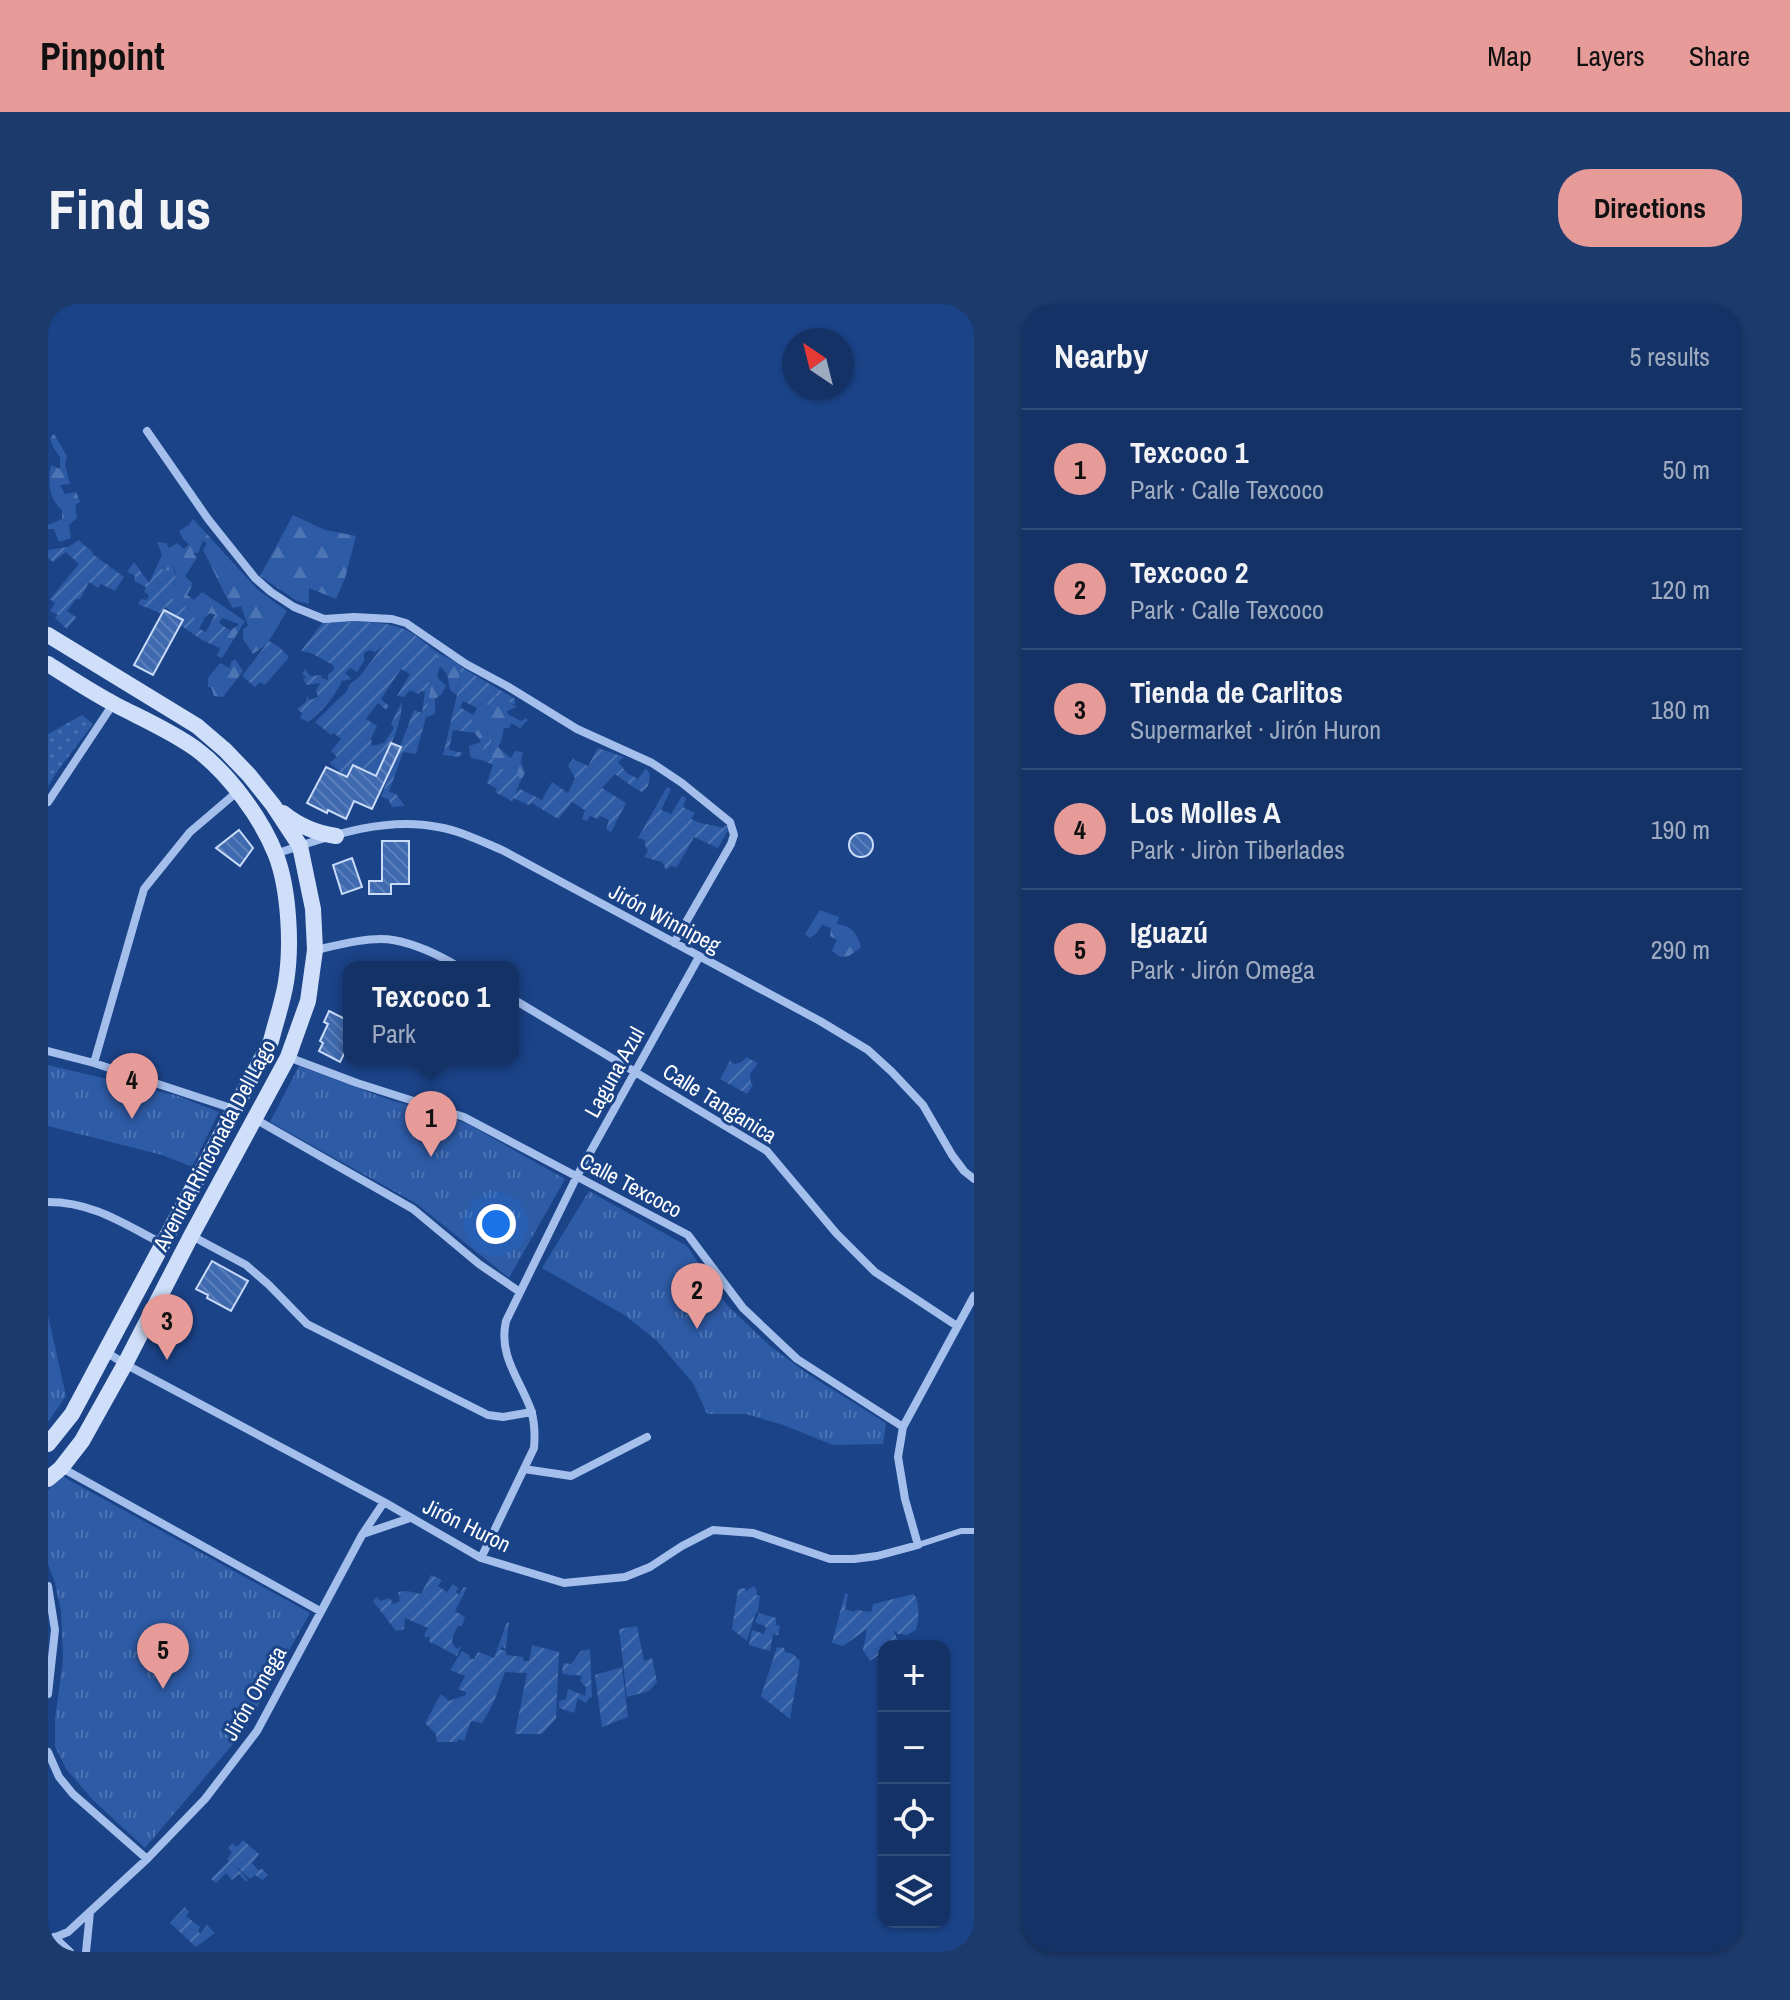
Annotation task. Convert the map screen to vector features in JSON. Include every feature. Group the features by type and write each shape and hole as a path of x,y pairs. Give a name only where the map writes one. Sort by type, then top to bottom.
{"street":[{"path":"147,431 208,519 255,578 271,592 294,607 324,619 367,617 406,623 466,664 577,729 652,763 730,822 734,830 733,840 674,943"},
{"name":"Avenida Rinconada Del Lago","path":"48,635 197,726 249,775 300,846 313,909 315,950 308,1001 288,1057 82,1441 48,1479"},
{"name":"Avenida Rinconada Del Lago","path":"48,664 197,750 227,777 258,821 275,854 289,930 286,981 271,1041 72,1414 48,1444"},
{"path":"48,802 114,704"},
{"path":"94,1063 144,889 190,832 237,792"},
{"path":"273,805 302,827 336,836"},
{"name":"Jirón Winnipeg","path":"275,854 363,828 400,823 438,826 470,835 820,1021 868,1050 923,1105 952,1155 974,1179"},
{"path":"315,950 353,942 391,940 448,961"},
{"name":"Laguna Azul","path":"481,1558 534,1448 532,1412 506,1354 502,1336 506,1321 577,1176 699,957"},
{"name":"Calle Tanganica","path":"519,1003 767,1151 836,1233 875,1272 957,1326"},
{"path":"48,1051 236,1109"},
{"name":"Calle Texcoco","path":"288,1057 464,1117 688,1235 743,1308 797,1359 903,1427"},
{"path":"255,1119 413,1209 479,1264 520,1292"},
{"path":"48,1202 67,1202 103,1212 163,1245"},
{"path":"191,1236 246,1265 307,1324 488,1415 503,1417 532,1412"},
{"path":"918,1545 905,1499 898,1457 903,1427 974,1296"},
{"name":"Jirón Huron","path":"106,1352 481,1558 564,1583 625,1577 650,1567 713,1530 753,1533 830,1559 877,1556 918,1545"},
{"path":"524,1469 571,1476 647,1437"},
{"path":"61,1468 320,1611"},
{"name":"Jirón Omega","path":"51,1939 68,1932 147,1859 205,1799 257,1731 362,1535 384,1502"},
{"path":"362,1535 411,1518"},
{"path":"48,1586 55,1630 48,1694"},
{"path":"48,1752 59,1777 73,1794 147,1859"},
{"path":"86,1952 90,1912"},
{"path":"51,1939 70,1952"}],"lane":[{"name":"Jirón Huron","path":"918,1545 961,1531 974,1531"}],"green space":[{"path":"54,434 67,456 65,465 70,484 60,485 65,494 76,492 80,502 75,505 77,518 69,525 71,538 59,542 54,529 48,529 48,525 62,519 62,510 54,500 49,484 51,465 60,469 60,457 50,438"},
{"path":"293,515 325,530 356,536 336,599 309,588 309,604 297,601 260,576"},
{"path":"193,519 258,590 287,611 267,644 253,654 243,639 243,629 248,626 241,606 233,608 203,550 207,544 203,540 198,553 193,553 197,558 185,576 193,584 187,595 194,600 202,592 245,621 222,658 217,656 226,634 239,624 210,613 196,620 188,609 171,598 176,575 172,563 169,571 149,583 162,555 157,542 166,543 169,548 177,543 184,549 189,544 179,531"},
{"path":"79,540 124,577 115,591 101,584 98,588 89,582 80,599 76,599 67,611 76,617 67,629 55,618 58,615 50,611 55,603 50,599 79,564 66,552 53,562 48,558 48,550 68,547"},
{"path":"172,561 176,579 172,598 188,609 196,620 205,617 199,629 206,632 215,615 223,616 219,623 231,631 220,648 180,625 183,620 165,607 160,613 138,604 141,599 147,600 149,595 144,592 146,587 134,581 135,576 127,572 134,562 149,583 160,569 169,571"},
{"path":"323,622 392,625 411,632 438,653 429,677 426,717 416,754 403,752 389,792 396,794 405,806 392,807 388,799 381,797 414,710 422,713 425,692 418,694 410,690 404,697 397,696 410,674 401,669 381,699 389,706 386,710 378,703 366,719 377,726 371,738 372,746 384,743 394,728 391,724 402,701 396,731 375,778 368,770 353,765 346,777 330,763 337,757 331,751 341,739 315,722 347,691 382,647 375,652 370,650 364,653 364,661 357,672 350,668 345,673 352,679 342,681 328,703 308,722 300,718 302,713 297,709 306,702 307,696 310,700 318,697 316,691 320,683 307,685 303,680 306,677 302,674 305,669 310,676 321,675 328,680 328,674 334,670 333,665 301,651"},
{"path":"269,641 289,657 265,685 260,682 255,687 242,676"},
{"path":"438,653 461,667 457,695 450,690 447,674 440,666 437,677 446,686 435,699 435,714 426,717 429,677"},
{"path":"235,659 243,671 223,697 214,696 211,687 208,687 208,678 220,663 230,668"},
{"path":"461,667 515,699 515,705 495,696 493,705 479,704 477,708 463,701 460,707 473,715 469,718 481,725 475,733 453,730 449,750 463,753 460,757 443,755"},
{"path":"494,695 517,707 507,711 508,714 521,721 528,720 520,728 511,723 509,728 504,728 498,747 511,758 515,751 523,752 521,762 525,773 520,782 515,766 509,772 497,769 494,762 491,746 497,721 487,734 486,756 482,760 470,756 469,746 481,742 475,733 480,725 468,718 479,704"},
{"path":"82,715 93,724 48,786 48,734"},
{"path":"498,721 491,744 492,759 497,760 498,769 509,772 512,765 516,765 520,782 515,794 520,789 542,800 552,782 568,793 575,778 568,766 573,759 588,766 598,748 624,757 618,762 627,773 638,779 646,768 650,775 648,786 642,792 615,774 602,788 626,803 611,832 606,829 609,820 600,816 598,819 590,816 587,821 582,819 585,810 572,802 558,819 532,803 529,805 513,798 512,801 495,792 497,789 487,783 493,765 482,760 486,756 482,751 488,727"},
{"path":"667,787 671,789 661,810 671,814 682,796 686,798 683,807 695,813 691,819 723,828 726,825 728,830 718,848 694,837 677,867 671,866 666,870 662,862 644,857 648,851 645,840 638,838"},
{"path":"820,910 839,917 837,924 853,931 861,947 849,956 840,957 832,951 837,940 830,936 831,928 822,925 810,938 805,934"},
{"path":"746,1057 758,1063 750,1074 753,1085 747,1094 720,1079 730,1061 738,1063"},
{"path":"48,1065 178,1096 219,1112 192,1167 162,1155 48,1126"},
{"path":"299,1066 390,1100 468,1124 565,1179 509,1278 417,1204 270,1122"},
{"path":"589,1191 687,1246 727,1305 770,1346 886,1423 883,1444 833,1445 746,1414 707,1414 693,1383 658,1342 626,1316 542,1268"},
{"path":"48,1316 66,1396 48,1422"},
{"path":"62,1476 310,1613 244,1731 145,1848 94,1801 66,1769 55,1746 55,1719 63,1659 61,1611 48,1564 48,1490"},
{"path":"431,1575 442,1580 438,1586 447,1592 453,1584 458,1588 456,1592 459,1595 464,1587 467,1588 455,1611 465,1617 453,1638 457,1649 461,1646 457,1656 432,1644 430,1636 426,1638 424,1635 428,1628 405,1618 404,1629 396,1631 373,1601 377,1597 380,1601 390,1598 393,1604 400,1601 398,1592 421,1594"},
{"path":"754,1586 756,1595 760,1596 747,1641 732,1629 738,1589 745,1588 746,1591"},
{"path":"845,1594 848,1594 845,1609 871,1612 873,1604 914,1594 918,1611 916,1630 907,1635 893,1630 898,1640 878,1640 878,1655 870,1661 863,1650 867,1629 843,1646 832,1643"},
{"path":"759,1613 776,1618 776,1625 780,1626 778,1635 773,1634 770,1651 749,1645 752,1630 764,1634 766,1627 755,1622"},
{"path":"507,1622 506,1646 500,1650 505,1650 507,1655 529,1661 532,1645 559,1652 556,1719 542,1734 515,1734 527,1673 505,1672 482,1723 471,1721 464,1741 437,1742 436,1734 425,1723 441,1694 449,1701 466,1695 458,1689 465,1676 450,1670 462,1651 470,1659 474,1659 478,1652 494,1658"},
{"path":"637,1626 644,1661 652,1658 657,1682 649,1691 627,1697 619,1629"},
{"path":"777,1647 784,1648 785,1652 793,1654 800,1661 790,1719 761,1696"},
{"path":"590,1649 592,1698 586,1703 578,1698 574,1713 559,1708 559,1701 566,1699 568,1689 585,1696 586,1687 580,1681 582,1677 562,1673 563,1663 571,1664 581,1651"},
{"path":"622,1667 628,1717 602,1727 595,1675"},
{"path":"243,1840 259,1854 252,1863 268,1875 263,1880 255,1875 250,1879 232,1863 248,1880 246,1882 239,1874 232,1880 226,1873 216,1883 211,1879 229,1861 227,1859 232,1852 228,1848 232,1843 237,1847"},
{"path":"185,1907 189,1912 186,1916 200,1927 200,1934 207,1925 215,1933 196,1947 170,1923"}],"building":[{"path":"164,610 183,620 153,675 134,665"},
{"path":"391,743 401,747 372,809 354,801 346,819 307,803 326,767 347,777 353,765 376,776"},
{"path":"239,830 253,848 240,866 216,848"},
{"path":"861,833 870,836 873,845 870,854 861,857 852,854 849,845 852,836"},
{"path":"382,841 409,841 409,884 391,884 391,894 369,894 369,881 382,881"},
{"path":"352,858 362,887 342,894 333,865"},
{"path":"329,1011 343,1018 343,1056 340,1062 319,1051 328,1024 324,1022"},
{"path":"212,1261 248,1281 231,1311 196,1289"}],"place":[{"name":"Los Molles A","path":"132,1119"},
{"name":"Texcoco 1","path":"431,1157"},
{"name":"Texcoco 2","path":"697,1329"},
{"name":"Tienda de Carlitos","path":"167,1360"},
{"name":"Iguazú","path":"163,1689"}]}
